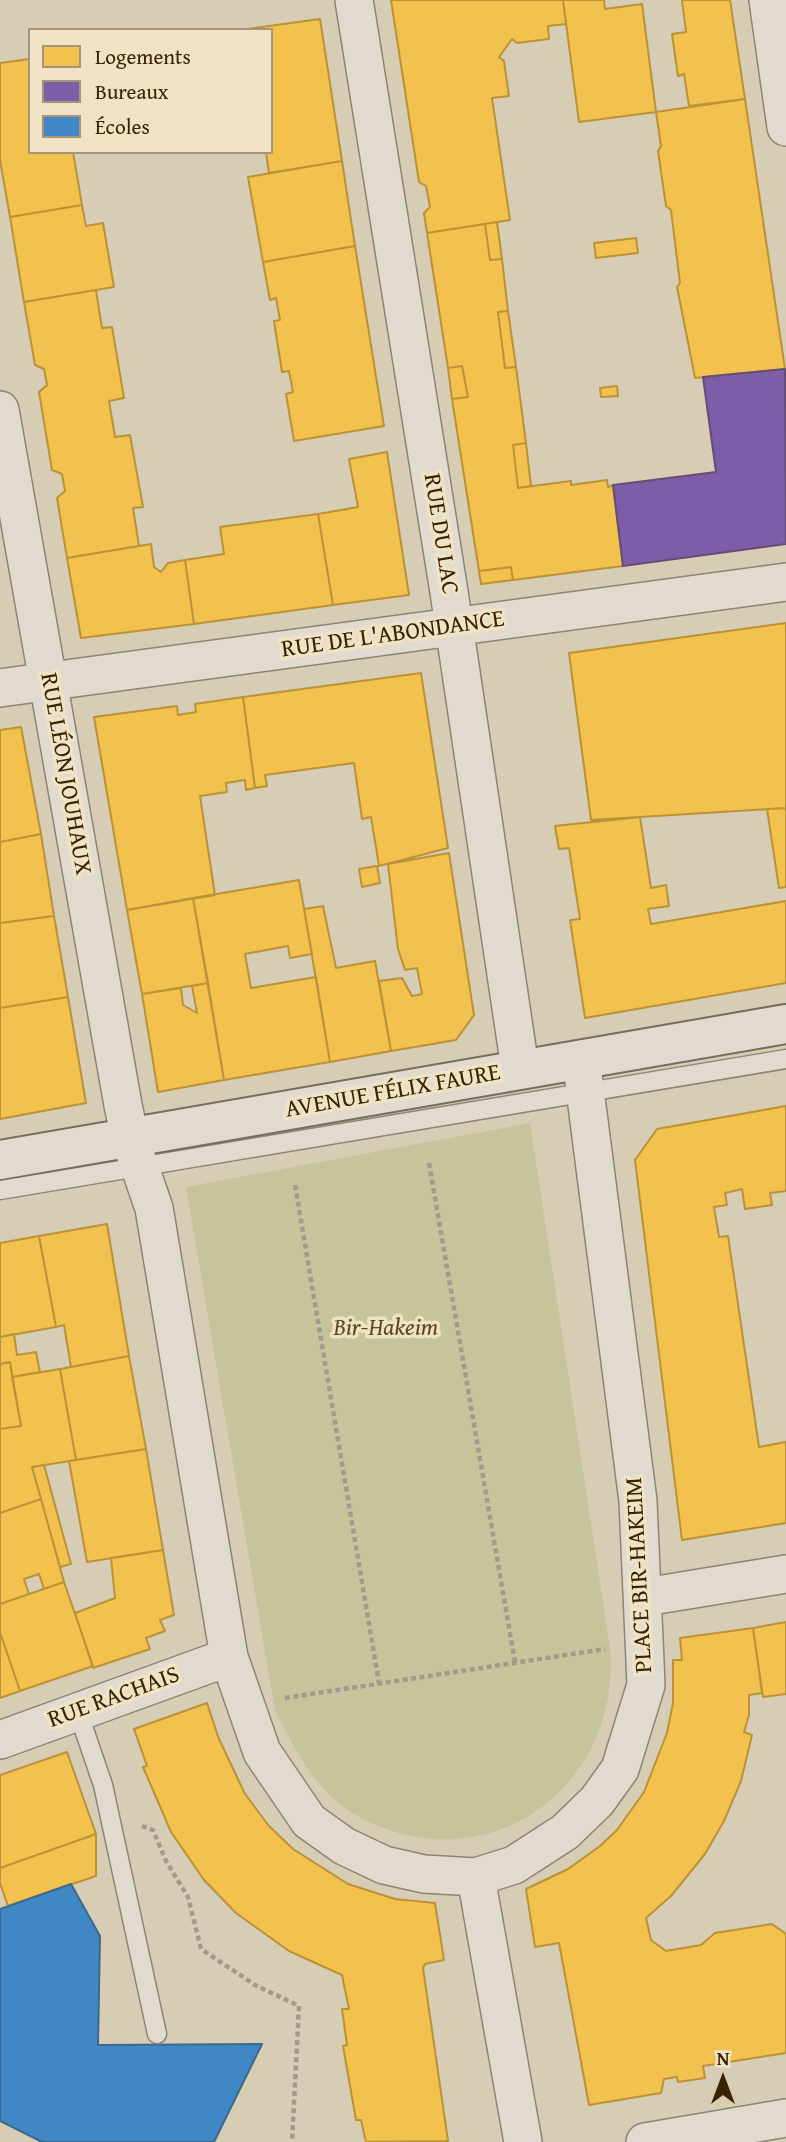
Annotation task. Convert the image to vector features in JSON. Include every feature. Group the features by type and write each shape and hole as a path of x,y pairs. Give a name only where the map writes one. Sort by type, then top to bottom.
{"main road":[{"name":"AVENUE FÉLIX FAURE","path":"0,1160 135,1153 520,1068 584,1075 786,1024"}],"street":[{"name":"RUE DU LAC","path":"354,0 454,626 520,1068"},
{"path":"768,0 786,127"},
{"name":"RUE LÉON JOUHAUX","path":"0,410 135,1153"},
{"name":"RUE DE L'ABONDANCE","path":"0,688 786,582"},
{"name":"PLACE BIR-HAKEIM","path":"135,1153 154,1208 229,1657 262,1752 309,1821 344,1846 384,1865 424,1874 476,1877 514,1865 565,1832 597,1801 620,1769 646,1685 645,1597 638,1501 584,1075"},
{"path":"645,1597 786,1574"},
{"name":"RUE RACHAIS","path":"0,1740 229,1657"},
{"path":"476,1877 523,2142"},
{"path":"645,2142 786,2118"}],"lane":[{"name":"AVENUE FÉLIX FAURE","path":"0,1190 135,1153 584,1075 786,1059"},
{"path":"79,1712 103,1786 157,2034"}],"path":[{"path":"429,1163 515,1662"},
{"path":"295,1185 379,1683"},
{"path":"274,1699 610,1648"},
{"path":"153,1830 166,1861 188,1897 201,1949 255,1985 299,2006 292,2142"}],"green space":[{"name":"Bir-Hakeim","path":"530,1123 610,1648 608,1700 593,1745 567,1784 533,1813 492,1832 447,1840 399,1833 351,1812 338,1803 307,1767 275,1711 186,1187"}],"building: Logements":[{"path":"391,0 563,0 566,24 548,26 549,39 517,43 512,39 499,57 504,61 509,96 492,98 510,220 427,233 424,213 430,207 426,186 419,182"},
{"path":"563,0 604,0 605,9 642,4 656,112 579,122"},
{"path":"682,0 730,0 745,99 689,106 684,74 678,76 672,34 686,32"},
{"path":"320,19 342,161 269,173 266,154 273,154 273,28 255,28"},
{"path":"28,59 28,154 73,154 82,205 10,217 0,160 0,63"},
{"path":"745,99 785,369 695,378 677,287 680,283 671,210 666,206 658,151 661,146 656,112"},
{"path":"342,161 355,246 263,262 248,177"},
{"path":"82,205 86,226 103,223 114,287 24,302 10,217"},
{"path":"497,222 502,259 490,260 485,224"},
{"path":"485,224 490,260 502,259 508,311 498,312 505,368 516,367 526,443 513,445 518,488 571,481 571,485 607,480 608,487 613,485 623,566 513,580 511,567 479,571 452,399 468,397 462,366 448,368 427,233"},
{"path":"636,238 638,253 596,258 594,243"},
{"path":"355,246 384,426 294,441 286,394 293,392 289,371 282,372 274,321 280,320 276,298 270,300 263,262"},
{"path":"96,290 102,328 112,327 124,398 109,401 115,437 130,435 143,507 133,508 139,546 67,558 57,498 65,491 62,474 52,470 39,392 47,385 44,369 35,365 24,302"},
{"path":"508,311 516,367 505,368 498,312"},
{"path":"462,366 468,397 452,399 448,368"},
{"path":"617,386 618,396 601,397 600,388"},
{"path":"526,443 531,486 518,488 513,445"},
{"path":"387,452 409,595 333,605 318,514 358,507 349,459"},
{"path":"318,514 333,605 194,624 185,560 224,554 220,527"},
{"path":"151,544 154,567 161,572 168,563 185,560 194,624 81,638 67,558"},
{"path":"511,567 513,580 481,584 479,571"},
{"path":"786,623 786,808 591,820 569,653"},
{"path":"421,673 448,848 379,866 371,817 362,819 354,763 265,775 267,786 255,788 243,697"},
{"path":"243,697 255,788 246,790 245,780 226,783 227,792 200,796 215,895 127,910 94,717 177,706 178,715 196,712 195,704"},
{"path":"21,727 41,834 0,842 0,730"},
{"path":"786,808 786,887 779,888 767,809"},
{"path":"640,817 651,888 666,885 669,906 648,909 651,924 786,901 786,983 585,1018 570,920 580,919 569,848 559,849 555,826"},
{"path":"41,834 54,916 0,923 0,842"},
{"path":"449,853 474,1015 456,1040 391,1051 379,981 402,978 412,996 422,994 417,968 405,970 398,949 388,864"},
{"path":"377,866 380,883 362,887 359,869"},
{"path":"299,880 312,954 290,958 288,946 245,954 251,988 316,977 330,1062 224,1080 193,898"},
{"path":"193,898 208,983 142,994 127,910"},
{"path":"323,906 336,968 375,961 391,1051 330,1062 304,909"},
{"path":"54,916 68,997 0,1008 0,923"},
{"path":"208,983 224,1080 158,1092 142,994 181,988 183,1005 197,1013 192,986"},
{"path":"68,997 86,1103 0,1119 0,1008"},
{"path":"786,1106 786,1191 770,1193 772,1205 745,1209 742,1189 725,1193 727,1205 714,1207 719,1237 728,1236 759,1447 786,1442 786,1523 682,1540 635,1160 657,1129"},
{"path":"107,1224 129,1356 71,1367 64,1325 56,1327 39,1236"},
{"path":"39,1236 56,1327 0,1337 0,1243"},
{"path":"14,1334 17,1355 36,1352 40,1372 12,1377 10,1362 0,1364 0,1337"},
{"path":"129,1356 146,1449 76,1460 60,1369"},
{"path":"10,1362 21,1426 0,1429 0,1364"},
{"path":"60,1369 76,1460 32,1467 41,1499 0,1513 0,1429 21,1426 12,1377"},
{"path":"146,1449 163,1550 87,1562 69,1461"},
{"path":"44,1465 71,1564 60,1567 32,1467"},
{"path":"41,1499 64,1582 44,1589 39,1574 24,1579 29,1594 0,1604 0,1513"},
{"path":"163,1550 174,1615 160,1620 165,1631 146,1638 150,1649 93,1668 75,1613 115,1598 111,1558"},
{"path":"64,1582 93,1666 20,1691 0,1632 0,1604"},
{"path":"786,1622 786,1694 763,1697 753,1628"},
{"path":"753,1628 762,1693 749,1695 749,1715 744,1732 752,1735 741,1781 724,1821 705,1854 671,1896 646,1918 651,1940 666,1951 701,1945 715,1933 772,1924 786,1934 786,2053 703,2066 705,2078 678,2082 677,2077 664,2079 661,2093 589,2105 559,1943 535,1947 526,1889 568,1869 600,1846 617,1830 644,1792 667,1733 673,1703 673,1660 682,1660 680,1638"},
{"path":"0,1632 20,1691 0,1698"},
{"path":"207,1703 219,1739 245,1794 269,1826 293,1849 348,1884 395,1899 435,1903 444,1960 425,1964 423,1968 448,2141 366,2142 361,2120 356,2120 343,2046 347,2045 342,2009 349,2009 342,1975 289,1951 236,1913 204,1880 171,1832 143,1767 147,1766 134,1729"},
{"path":"67,1752 96,1834 0,1868 0,1775"},
{"path":"96,1834 96,1876 8,1906 0,1883 0,1868"}],"building: Bureaux":[{"path":"785,369 786,544 623,566 613,485 716,472 703,377"}],"building: Écoles":[{"path":"71,1884 100,1936 98,2045 262,2044 214,2142 42,2142 0,2121 0,1909"}]}
